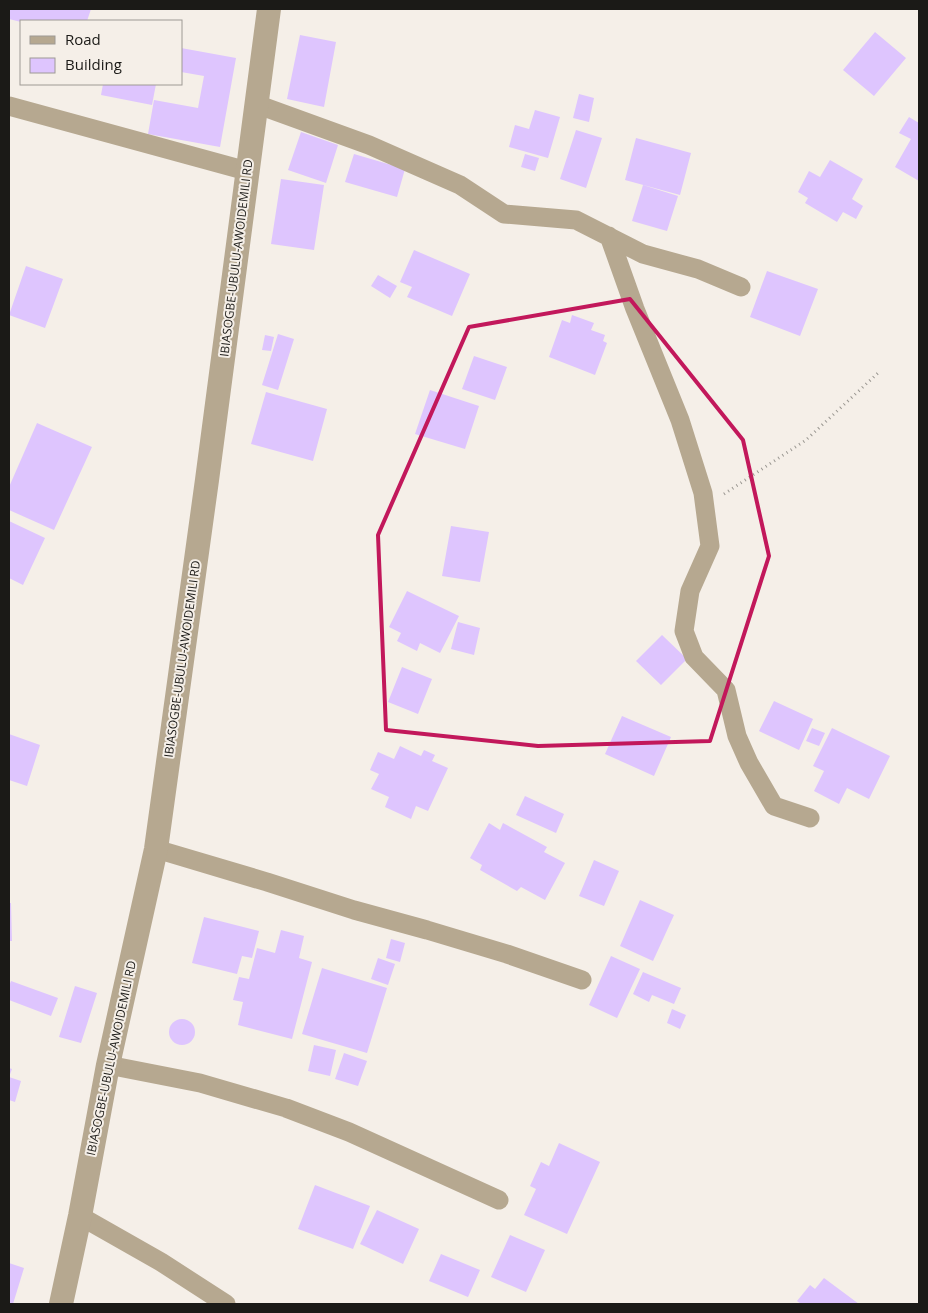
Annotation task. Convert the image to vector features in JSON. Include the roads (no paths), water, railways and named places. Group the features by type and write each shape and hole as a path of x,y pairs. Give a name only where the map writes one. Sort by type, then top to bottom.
{"street":[{"name":"IBIASOGBE-UBULU-AWOIDEMILI RD","path":"61,1304 80,1216 108,1065 156,849 206,490 269,9"},
{"path":"256,104 377,148 460,186 504,214 576,220 643,254 698,269 740,287"},
{"path":"9,106 247,171"},
{"path":"608,236 680,420 703,493 710,546 690,591 684,631 694,657 726,690 737,736 749,763 774,806 810,818"},
{"path":"156,849 354,910 507,954 582,980"},
{"path":"108,1065 200,1084 286,1108 349,1132 499,1200"},
{"path":"80,1216 161,1262 226,1304"}]}
